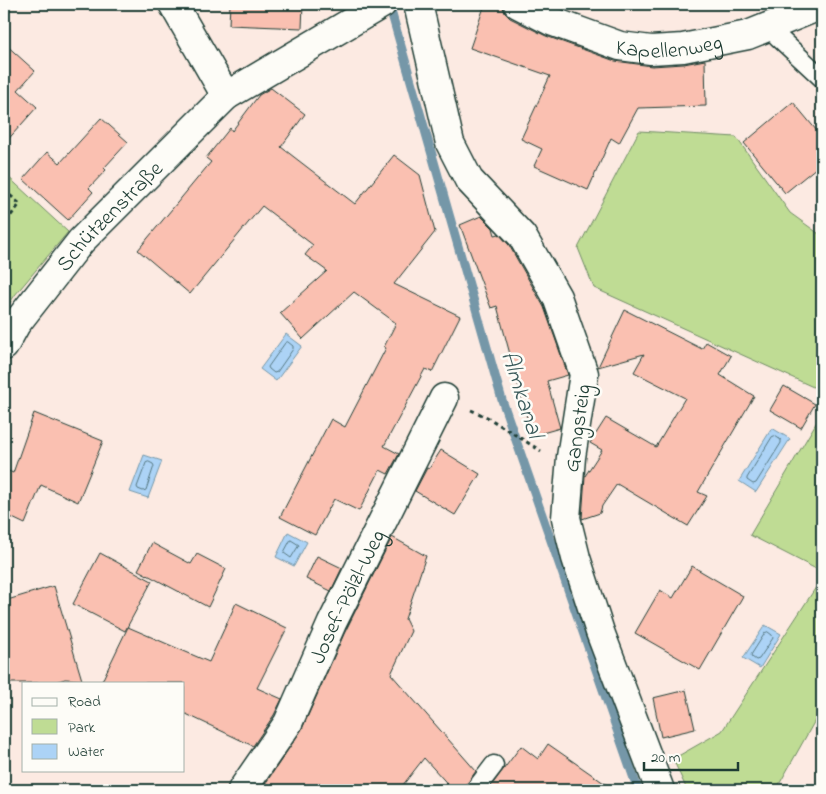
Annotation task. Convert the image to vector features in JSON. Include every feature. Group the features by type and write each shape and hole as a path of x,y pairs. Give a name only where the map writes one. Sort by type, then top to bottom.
{"street":[{"path":"173,4 226,96"},
{"name":"Gangsteig","path":"418,4 450,143 469,180 522,236 557,298 584,374 571,457 566,518 576,558 600,632 660,790"},
{"name":"Kapellenweg","path":"518,4 551,21 620,46 651,50 683,48 748,35 822,5"},
{"name":"Schützenstraße","path":"4,346 16,324 81,241 226,96 378,6"},
{"name":"Josef-Pölzl-Weg","path":"242,790 288,723 332,623 444,398"}],"lane":[{"path":"773,25 778,37 822,78"},
{"path":"475,790 494,765"}],"path":[{"path":"4,190 20,204 4,224"},
{"path":"487,417 535,447"}],"green space":[{"path":"639,131 736,137 790,213 822,236 822,391 594,288 578,248"},
{"path":"4,173 68,232 15,295 4,312"},
{"path":"822,413 822,572 750,535"},
{"path":"822,578 822,708 776,790 687,790 673,759 722,731"}],"water":[{"path":"286,334 302,346 276,381 260,369"},
{"path":"772,428 790,439 756,492 739,481"},
{"path":"144,455 162,461 148,498 130,492"},
{"path":"288,532 307,542 294,566 276,557"},
{"path":"765,625 781,634 760,668 743,658"}],"building":[{"path":"230,4 303,4 302,28 229,25"},
{"path":"485,4 503,7 505,13 510,18 546,36 615,61 652,66 684,64 705,60 706,106 638,108 619,143 611,138 588,190 534,166 542,149 521,139 550,76 470,48"},
{"path":"4,43 35,71 18,90 37,107 4,144"},
{"path":"271,88 305,114 281,147 355,204 394,155 420,175 435,232 394,284 460,316 432,372 425,369 384,446 399,454 388,474 380,470 359,511 334,499 315,535 280,517 331,419 345,427 386,348 384,347 396,323 354,292 303,339 280,313 327,271 305,255 313,245 262,206 190,294 138,250 211,162 206,158 230,128 232,131 259,95"},
{"path":"793,102 822,137 822,163 785,193 744,143"},
{"path":"101,118 128,142 104,168 106,170 89,188 93,192 68,220 23,179 47,152 60,163"},
{"path":"481,216 493,228 495,235 499,234 509,245 544,307 568,375 547,381 560,428 532,436 497,306 491,308 460,225"},
{"path":"625,310 702,349 706,342 731,356 720,375 754,396 698,492 707,496 688,526 617,484 602,506 600,513 582,519 585,476 602,450 590,443 606,418 656,447 685,398 634,372 644,354 598,367"},
{"path":"784,386 815,404 801,428 770,410"},
{"path":"34,413 103,441 78,502 41,485 25,524 4,514 4,469 13,473"},
{"path":"441,450 480,474 455,515 415,491 427,468 429,469"},
{"path":"392,537 426,556 405,619 411,631 391,674 476,771 465,790 453,790 424,758 399,790 261,790 302,729 344,634"},
{"path":"152,543 191,564 197,554 226,569 208,607 138,570"},
{"path":"100,553 152,581 125,631 73,604"},
{"path":"317,556 342,568 331,591 306,579"},
{"path":"692,566 743,596 700,670 635,633 660,590 673,598"},
{"path":"54,586 82,680 65,679 55,682 4,683 4,601"},
{"path":"236,603 287,628 257,688 282,699 274,715 253,746 185,713 185,682 101,682 128,627 209,662"},
{"path":"686,690 695,729 661,737 653,698"},
{"path":"548,744 614,790 488,790 521,746 538,759"}],"waterway":[{"name":"Almkanal","path":"389,4 502,400 638,790"}]}
